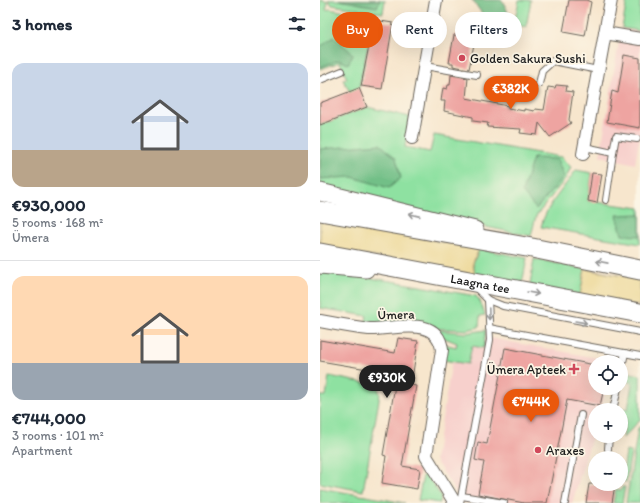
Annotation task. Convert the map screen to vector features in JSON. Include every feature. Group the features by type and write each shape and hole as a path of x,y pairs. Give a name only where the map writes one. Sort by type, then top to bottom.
{"main road":[{"path":"320,211 532,248 640,270"},
{"name":"Laagna tee","path":"320,253 640,312"}],"street":[{"path":"412,138 436,0"},
{"path":"584,150 611,0"},
{"path":"605,32 640,40"},
{"path":"320,192 510,238 532,248"},
{"path":"320,265 426,273"},
{"name":"Ümera","path":"320,321 371,329 410,326 423,328 433,331 441,341 442,350 426,456 458,499"}],"lane":[{"path":"539,84 542,71 553,62 598,70"},
{"path":"425,66 477,75"},
{"path":"320,80 342,71"},
{"path":"606,200 616,136 636,139"},
{"path":"584,150 613,153"},
{"path":"468,280 488,300 503,306 521,311 640,332"},
{"path":"460,503 458,499 490,340 488,300"},
{"path":"489,328 640,356"},
{"path":"565,503 581,415"},
{"path":"608,449 609,443"},
{"path":"458,499 504,503"}],"shaded area":[{"path":"621,29 640,32 640,136 635,164 600,156"},
{"path":"457,332 588,356 588,395 605,395 602,403 588,403 588,443 590,443 572,503 463,503 435,460"}],"green space":[{"path":"320,0 328,2 326,10 330,9 345,12 332,12 332,48 368,48 359,88 350,92 343,80 347,79 340,62 320,69"},
{"path":"328,0 385,0 383,13 332,5"},
{"path":"339,0 380,0 377,7"},
{"path":"472,0 502,0 508,12 481,12"},
{"path":"519,0 531,0 526,27 522,26 522,12 517,12"},
{"path":"627,0 640,0 640,31 622,28"},
{"path":"332,38 332,48 346,48 353,54 348,64 339,60 320,67 320,47"},
{"path":"367,107 410,117 405,147 430,152 434,135 561,157 571,167 566,178 536,216 531,236 476,225 320,187 320,125"},
{"path":"380,144 396,158 401,178 389,188 352,177 320,179 320,149"},
{"path":"533,158 557,159 564,177 536,209 522,192"},
{"path":"576,170 592,173 588,201 640,208 640,244 541,227 551,205"},
{"path":"640,214 640,236 622,235 617,215"},
{"path":"479,249 527,258 522,284 475,275 473,263"},
{"path":"534,259 585,269 580,295 530,285"},
{"path":"320,271 391,281 476,296 480,301 485,315 480,316 479,327 467,330 365,325 367,316 320,308"},
{"path":"436,330 466,333 486,330 484,348 472,346 468,364 443,360 444,344 456,347 457,343 442,337"},
{"path":"628,372 640,375 640,420 628,433 628,409 632,383 628,382"},
{"path":"329,376 374,385 378,388 380,394 363,491 320,483 320,396 326,396"},
{"path":"640,426 640,503 626,503 628,491 638,428"},
{"path":"628,451 631,452 628,470"},
{"path":"424,471 441,496 440,503 418,500"},
{"path":"320,488 405,503 320,503"},
{"path":"616,491 624,491 622,503 613,503"}],"sand":[{"path":"320,219 479,249 473,263 475,275 320,247"},
{"path":"585,269 640,279 640,306 580,295"}],"building":[{"path":"569,0 586,0 591,2 585,36 563,32"},
{"path":"383,21 391,23 391,35 382,89 361,86 368,48 383,48"},
{"path":"454,35 455,48 473,48 469,69 453,66 453,63 449,63"},
{"path":"624,55 640,58 640,128 607,122 612,91 618,93"},
{"path":"451,75 468,78 466,98 508,106 508,108 524,111 524,109 534,111 535,109 544,110 548,87 555,88 556,85 567,86 566,91 573,92 569,120 571,123 550,137 539,123 537,135 520,133 521,129 487,127 488,123 473,121 473,117 444,111 445,101 441,101 443,88 447,89 448,85 450,85"},
{"path":"359,88 367,107 320,125 320,103"},
{"path":"592,173 602,174 597,203 588,201"},
{"path":"398,338 418,341 411,385 416,386 402,466 420,469 417,489 382,483 386,456 383,455 397,374 320,361 320,340 395,353"},
{"path":"505,348 588,364 588,395 602,395 601,403 588,404 567,400 547,503 524,503 478,494 484,462 475,460 478,442 487,444"},
{"path":"588,490 614,491 612,503 586,503"}],"place":[{"name":"Golden Sakura Sushi","path":"462,58"},
{"name":"Ümera Apteek","path":"574,369"},
{"name":"Araxes","path":"538,450"}]}
